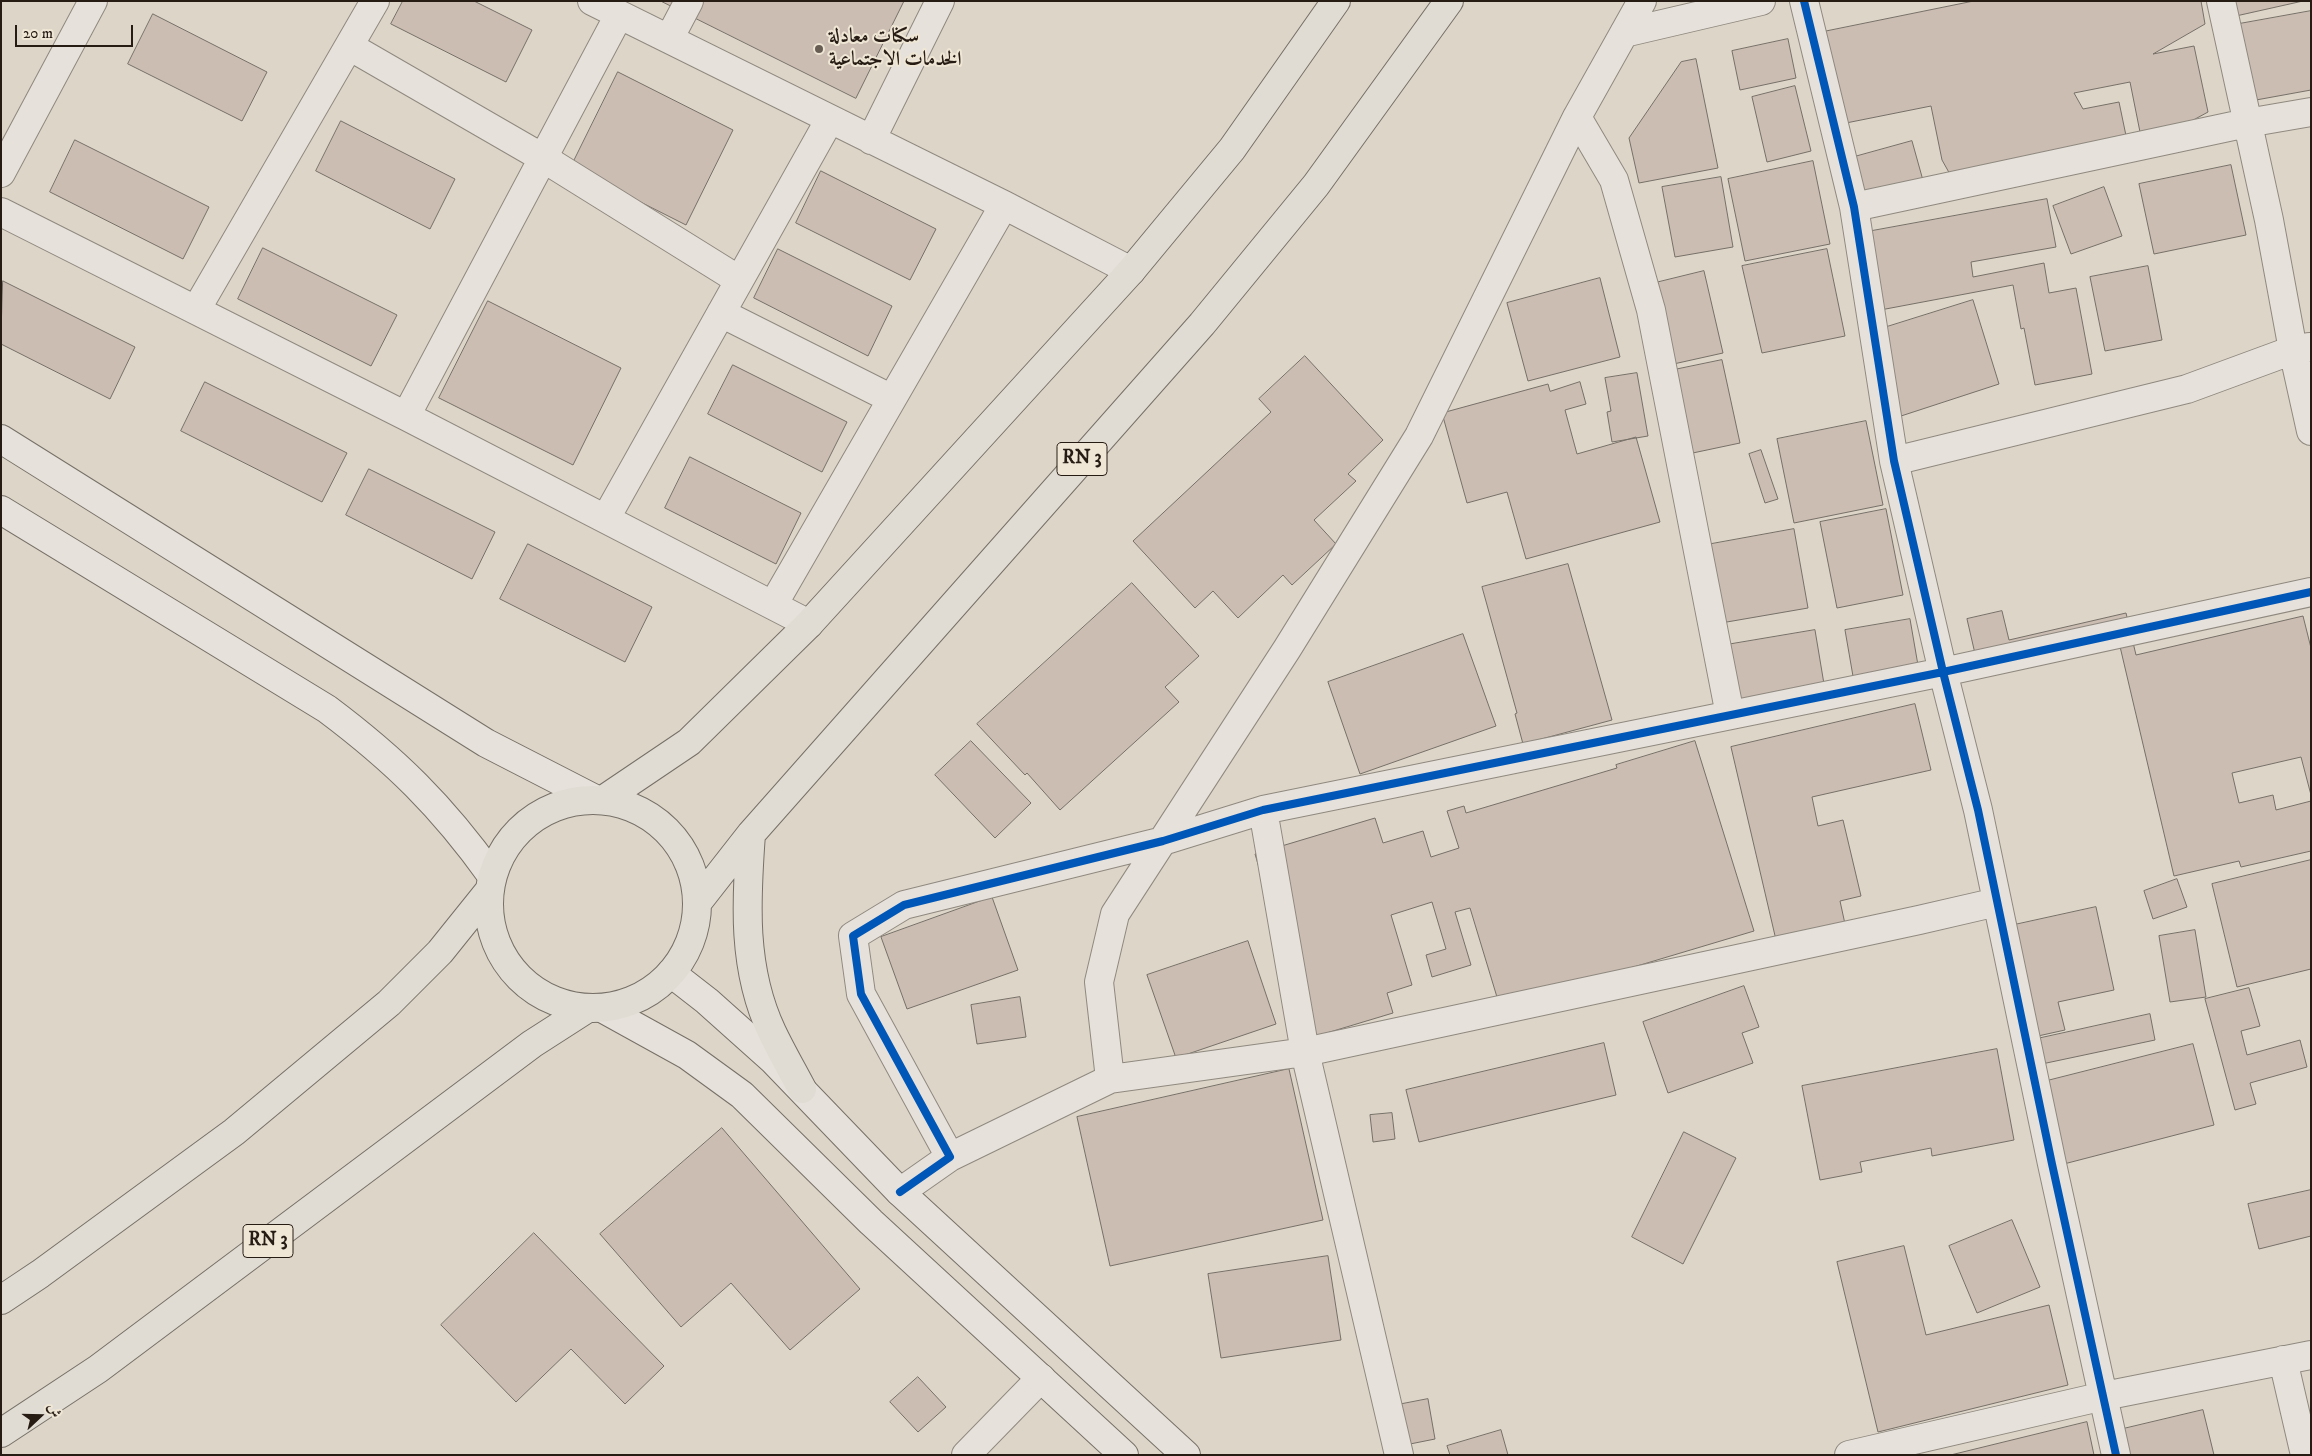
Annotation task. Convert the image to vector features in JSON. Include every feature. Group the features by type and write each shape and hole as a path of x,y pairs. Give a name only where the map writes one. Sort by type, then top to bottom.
{"main road":[{"path":"599,800 689,742 809,624 1131,271 1232,149 1336,1"},
{"name":"RN 3","path":"697,904 751,834 1202,324 1316,185 1449,1"},
{"path":"1,1300 40,1274 234,1132 389,1004 440,952 491,883 506,844 531,820 561,804 599,800 636,810 651,818 670,834 684,855 694,878 697,904 694,928 685,952 671,973 651,990 627,1002 595,1008 554,1001 525,983 503,957 491,925 491,883"},
{"path":"751,834 746,892 748,943 756,991 771,1031 802,1089"},
{"name":"RN 3","path":"1,1433 98,1369 524,1050 595,1008"}],"street":[{"path":"1,173 94,1"},
{"path":"196,310 375,1"},
{"path":"592,1 1004,205 1131,271"},
{"path":"669,39 689,1"},
{"path":"872,140 940,1"},
{"path":"1110,1079 1098,982 1115,914 1287,649 1419,436 1577,117 1642,1"},
{"path":"1624,33 1761,1"},
{"path":"1804,1 1854,207 1894,461 1943,672 1978,810 2050,1154 2116,1455"},
{"path":"2221,1 2269,220 2302,348 2311,431"},
{"path":"406,416 620,15"},
{"path":"349,46 543,158 739,280"},
{"path":"1854,207 2247,123 2311,112"},
{"path":"1577,117 1614,180 1651,310 1730,715"},
{"path":"606,518 830,119"},
{"path":"773,605 1004,205"},
{"path":"1,212 406,416 809,624"},
{"path":"721,313 892,399"},
{"path":"1894,461 2187,388 2302,348"},
{"path":"1,439 486,743 599,800"},
{"path":"1,510 318,704 350,726 400,768 434,802 465,838 491,883"},
{"path":"950,1156 861,994 853,936 904,904 1163,840 1263,810 1943,672 2311,592"},
{"path":"1263,810 1306,1052 1399,1455"},
{"path":"900,1192 950,1156 1110,1079 1306,1052 1997,902"},
{"path":"671,973 741,1030 802,1089 900,1192 1186,1455"},
{"path":"595,1008 687,1055 742,1095 871,1222 1124,1455"},
{"path":"1849,1455 1885,1451 2104,1396 2311,1355"},
{"path":"2283,1360 2304,1455"},
{"path":"966,1455 1041,1378"}],"building":[{"path":"403,1 474,1 532,30 506,82 391,24"},
{"name":"سكنات معادلة الخدمات الاجتماعية","path":"661,1 904,1 856,98"},
{"path":"1974,1 2201,1 2205,24 2153,54 2194,46 2208,112 2175,130 2141,137 2130,82 2074,93 2083,109 2119,102 2129,150 1956,185 1942,160 1931,106 1841,124 1823,32"},
{"path":"2223,1 2303,1 2227,18"},
{"path":"2311,11 2311,90 2256,100 2239,24"},
{"path":"153,14 267,72 242,121 128,64"},
{"path":"1788,39 1796,78 1740,90 1732,51"},
{"path":"1696,59 1718,168 1639,183 1629,138 1681,62"},
{"path":"618,72 733,130 686,225 571,167"},
{"path":"1795,86 1811,151 1767,162 1752,97"},
{"path":"341,121 455,179 430,229 316,171"},
{"path":"75,140 209,207 183,259 50,192"},
{"path":"1912,141 1924,184 1859,202 1847,159"},
{"path":"1813,161 1830,244 1745,261 1728,179"},
{"path":"2231,165 2246,235 2154,254 2139,184"},
{"path":"821,171 936,229 910,280 796,223"},
{"path":"1721,177 1733,247 1675,257 1662,187"},
{"path":"2104,187 2122,236 2071,254 2053,206"},
{"path":"2047,199 2056,247 1971,262 1973,277 2044,263 2049,293 2076,288 2092,374 2035,385 2024,328 2021,329 2013,285 1875,311 1861,233"},
{"path":"263,248 397,315 371,366 238,299"},
{"path":"778,249 892,306 868,356 754,298"},
{"path":"1827,249 1845,336 1762,353 1742,266"},
{"path":"2148,266 2162,340 2105,351 2090,277"},
{"path":"1704,271 1723,353 1669,365 1651,284"},
{"path":"1600,278 1620,357 1528,381 1507,303"},
{"path":"3,281 135,347 110,399 1,344"},
{"path":"1973,300 1999,384 1901,416 1874,331"},
{"path":"488,301 621,368 573,465 439,398"},
{"path":"1305,356 1383,440 1348,474 1356,481 1314,520 1336,544 1292,585 1283,575 1238,618 1213,591 1195,608 1133,541 1271,412 1259,399"},
{"path":"1722,360 1740,443 1688,454 1669,371"},
{"path":"733,365 847,422 822,472 708,414"},
{"path":"1637,373 1648,436 1612,442 1607,412 1611,411 1605,378"},
{"path":"205,382 347,453 322,502 181,431"},
{"path":"1580,382 1586,404 1565,410 1577,454 1636,437 1660,522 1526,559 1507,492 1467,503 1442,413 1548,384 1550,391"},
{"path":"1866,421 1883,505 1794,523 1777,439"},
{"path":"1761,450 1778,499 1765,503 1749,454"},
{"path":"690,457 801,513 776,564 665,508"},
{"path":"369,469 495,532 472,579 346,515"},
{"path":"1886,509 1903,595 1837,608 1820,522"},
{"path":"1794,529 1808,608 1721,623 1706,545"},
{"path":"528,544 652,607 625,662 500,599"},
{"path":"1568,564 1612,720 1523,744 1515,714 1517,713 1482,587"},
{"path":"1132,583 1199,656 1165,687 1179,702 1060,810 1027,773 1025,775 977,724"},
{"path":"2002,611 2009,640 2126,613 2136,655 2303,616 2311,648 2311,795 2301,757 2232,773 2239,803 2273,795 2276,810 2311,801 2311,851 2241,867 2239,861 2174,876 2118,638 1979,671 1967,619"},
{"path":"1910,619 1919,671 1854,682 1845,630"},
{"path":"1815,630 1825,690 1736,705 1726,645"},
{"path":"1463,634 1496,726 1360,774 1328,682"},
{"path":"1915,704 1931,770 1812,797 1818,826 1843,820 1861,896 1840,901 1845,924 1776,940 1731,747"},
{"path":"971,741 1031,803 995,838 935,775"},
{"path":"1695,741 1754,931 1500,1007 1470,908 1455,912 1471,965 1432,977 1426,955 1446,949 1432,902 1391,915 1412,985 1387,993 1393,1013 1310,1038 1255,854 1375,818 1383,843 1423,831 1431,857 1459,848 1447,811 1464,806 1466,813 1617,768 1616,765"},
{"path":"2311,860 2311,969 2237,987 2212,884"},
{"path":"2177,879 2187,907 2153,919 2144,891"},
{"path":"992,897 1018,970 907,1009 881,937"},
{"path":"2096,907 2114,990 2058,1002 2065,1030 2029,1038 2005,927"},
{"path":"2195,930 2206,997 2170,1002 2159,936"},
{"path":"1248,941 1276,1024 1176,1058 1147,975"},
{"path":"1744,986 1759,1027 1742,1033 1753,1063 1668,1093 1643,1022"},
{"path":"2249,988 2260,1026 2241,1031 2247,1055 2300,1040 2307,1067 2250,1083 2256,1104 2235,1110 2205,999"},
{"path":"1020,997 1026,1037 977,1044 971,1005"},
{"path":"2150,1014 2155,1040 2037,1065 2032,1040"},
{"path":"1604,1043 1616,1095 1419,1142 1406,1090"},
{"path":"2193,1044 2214,1125 2060,1165 2039,1083"},
{"path":"1997,1049 2014,1140 1932,1156 1931,1148 1860,1162 1862,1172 1820,1180 1802,1086"},
{"path":"1289,1069 1323,1220 1110,1266 1077,1117"},
{"path":"1392,1113 1395,1139 1373,1142 1370,1115"},
{"path":"722,1128 860,1289 790,1350 731,1283 681,1327 600,1234"},
{"path":"1684,1132 1736,1158 1683,1264 1632,1237"},
{"path":"2311,1190 2311,1236 2259,1249 2248,1204"},
{"path":"2012,1220 2040,1287 1977,1313 1949,1246"},
{"path":"534,1233 664,1366 625,1404 571,1349 516,1402 441,1325"},
{"path":"1904,1246 1926,1335 2049,1305 2068,1385 1878,1432 1837,1262"},
{"path":"1328,1256 1341,1340 1221,1358 1208,1274"},
{"path":"918,1377 946,1407 918,1432 890,1402"},
{"path":"1428,1399 1435,1439 1400,1446 1392,1406"},
{"path":"2203,1410 2214,1455 2129,1455 2123,1429"},
{"path":"2087,1422 2094,1455 1951,1455"},
{"path":"1501,1430 1508,1455 1450,1455 1447,1446"}],"cycle path":[{"path":"1804,1 1854,207 1894,461 1943,672 1978,810 2052,1164 2116,1455"},
{"path":"900,1192 950,1157 861,994 853,936 904,905 1163,841 1263,810 1943,672 2311,592"}],"place":[{"name":"سكنات معادلة الخدمات الاجتماعية","path":"819,49"}]}
